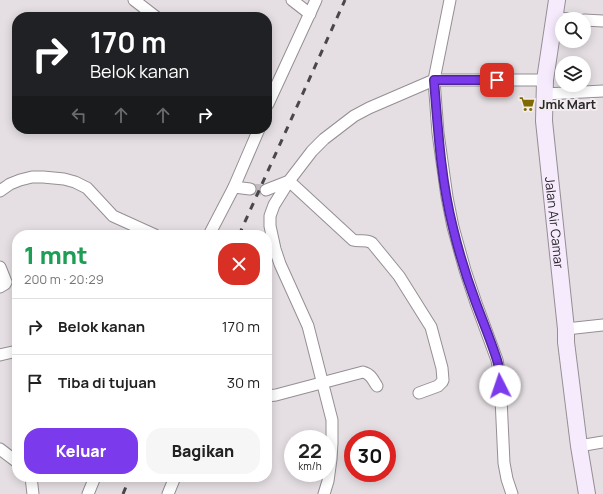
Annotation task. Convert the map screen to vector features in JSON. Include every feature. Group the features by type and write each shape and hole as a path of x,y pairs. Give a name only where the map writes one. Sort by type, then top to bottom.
{"main road":[{"name":"Jalan Air Camar","path":"557,0 545,87 544,121 566,329 566,342 579,446 587,494"}],"street":[{"path":"134,0 150,12"},
{"path":"292,0 310,14"},
{"path":"272,94 316,0"},
{"path":"450,0 434,80 438,133 453,227 467,277 499,368 504,463 512,494"},
{"path":"591,20 603,21"},
{"path":"271,230 270,216 274,205 289,181 312,151 324,139 342,125 369,108 434,80 603,91"},
{"path":"212,230 234,187 257,134"},
{"path":"0,190 10,184 32,177 64,179 75,182 87,188 113,216 144,230"},
{"path":"266,190 289,181"},
{"path":"289,181 353,240 368,240 372,243 399,276 430,324 440,360 443,380 438,386 419,393"},
{"path":"234,187 250,189"},
{"path":"272,235 280,264 308,326 332,420 331,459 328,481 324,494"},
{"path":"0,268 6,282 0,287"},
{"path":"566,329 603,325"},
{"path":"0,355 12,352"},
{"path":"272,395 363,372 370,375 377,386"},
{"path":"579,446 603,442"},
{"path":"0,449 12,458"},
{"path":"32,482 33,494"},
{"path":"88,494 93,482"},
{"path":"168,494 173,482"}],"tunnel":[{"path":"250,189 266,190"}],"railway":[{"path":"241,230 345,0"},
{"path":"123,494 128,482"}],"place":[{"name":"Jmk Mart","path":"527,104"}],"route":[{"path":"497,80 434,80 438,133 453,227 465,270 497,360 500,386"}]}
